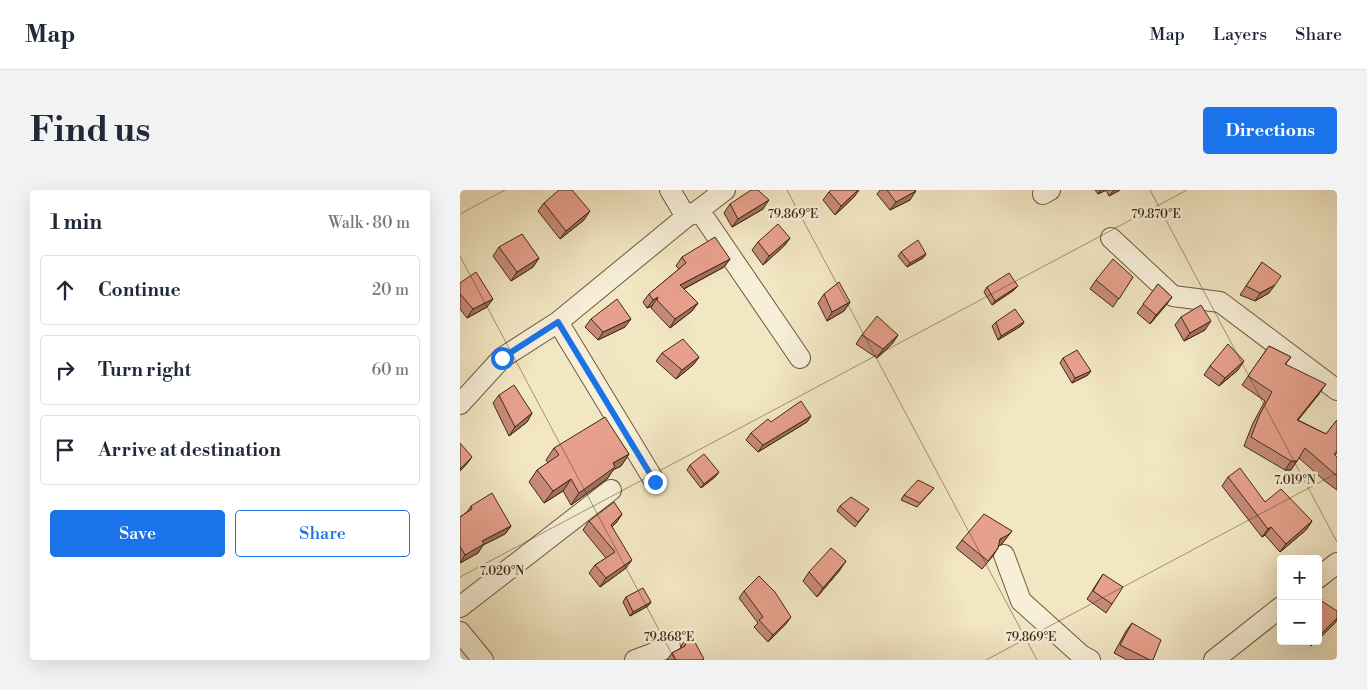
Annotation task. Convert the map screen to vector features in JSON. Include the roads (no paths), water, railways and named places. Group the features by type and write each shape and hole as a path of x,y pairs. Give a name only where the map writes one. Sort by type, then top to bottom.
{"street":[{"path":"670,190 692,213 800,358"},
{"path":"460,404 502,358 558,322 692,213 725,190"},
{"path":"1111,238 1173,296 1220,302 1337,390"},
{"path":"558,322 655,482"},
{"path":"460,607 611,490"},
{"path":"1004,555 1021,601 1081,655 1090,660"},
{"path":"1322,575 1337,563"},
{"path":"1214,660 1277,610"},
{"path":"460,632 483,660"},
{"path":"635,660 670,647"}]}
